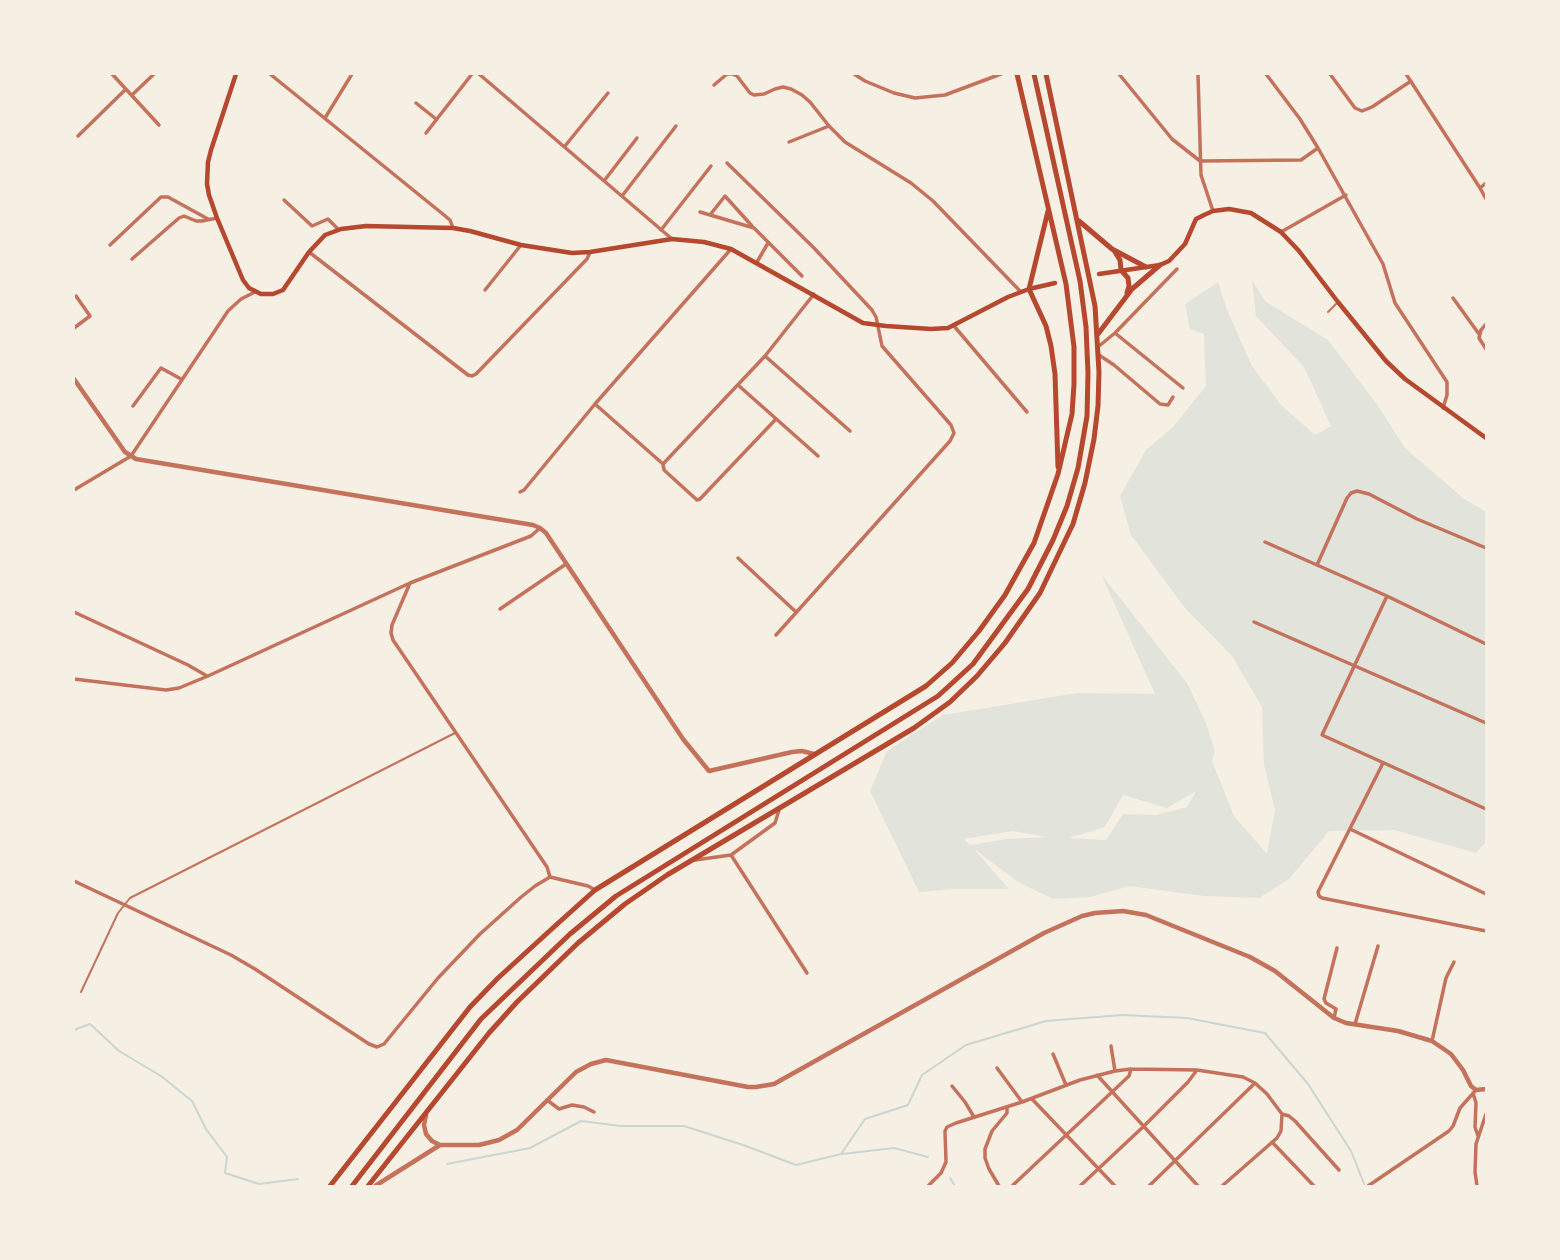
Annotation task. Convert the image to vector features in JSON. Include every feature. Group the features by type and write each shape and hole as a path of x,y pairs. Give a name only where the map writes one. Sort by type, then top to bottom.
{"main road":[{"path":"236,74 208,162 209,195 243,280 255,292 261,294 273,294 283,290 309,252 325,235 366,226 453,228 559,252 590,252 672,239 705,242 730,249 757,262 863,323 878,325 942,329 954,326 1021,292 1055,283"},
{"path":"330,1186 470,1007 595,890 926,686 952,663 1005,595 1034,542 1058,474 1072,414 1074,384 1074,347 1066,284 1017,74"},
{"path":"352,1186 481,1019 570,934 616,896 938,696 973,664 1028,589 1053,540 1078,468 1087,416 1088,373 1080,281 1034,74"},
{"path":"368,1186 489,1033 578,943 625,904 667,875 914,728 950,702 977,676 1040,593 1076,513 1085,483 1098,406 1099,355 1096,306 1046,74"},
{"path":"1049,208 1029,289 1046,326 1051,346 1055,374 1058,474"},
{"path":"1098,334 1140,281 1174,258 1196,219 1213,211 1244,211 1281,232 1386,361 1405,380 1486,438"},
{"path":"1079,221 1112,249 1146,267"},
{"path":"1112,249 1120,260 1121,270 1129,278 1128,292 1124,299"},
{"path":"1099,274 1160,265"}],"street":[{"path":"112,74 159,125"},
{"path":"132,95 155,74"},
{"path":"270,74 450,220 453,228"},
{"path":"325,118 352,74"},
{"path":"426,133 472,74"},
{"path":"479,74 672,239"},
{"path":"713,85 731,74 737,76 754,95 783,87 791,89 810,102 845,142 911,183 933,201 1021,292"},
{"path":"854,74 894,93 915,98 946,95 1000,74"},
{"path":"1119,74 1172,139 1200,162 1301,160 1318,148"},
{"path":"1198,74 1201,175 1213,211"},
{"path":"1266,74 1300,119 1346,195 1383,264 1395,303 1447,383 1443,408"},
{"path":"1330,74 1355,108 1362,111 1411,81"},
{"path":"1406,74 1486,199"},
{"path":"78,136 126,89"},
{"path":"564,146 608,93"},
{"path":"416,103 436,119"},
{"path":"622,196 676,126"},
{"path":"789,142 829,126"},
{"path":"604,181 637,138"},
{"path":"727,163 814,248 872,310 882,346 951,425 954,433 950,441 776,635"},
{"path":"661,230 711,166"},
{"path":"1480,188 1486,183"},
{"path":"1281,232 1346,195"},
{"path":"710,215 725,196 802,276"},
{"path":"110,245 161,197 168,197 208,219"},
{"path":"284,200 312,226 328,219 339,230"},
{"path":"700,212 754,228"},
{"path":"132,258 179,218 184,216 196,221 216,218"},
{"path":"757,262 768,243"},
{"path":"485,290 521,245"},
{"path":"520,492 730,249"},
{"path":"309,252 472,376 587,259 590,252"},
{"path":"1098,346 1177,269"},
{"path":"74,490 131,456 228,311 241,299 255,292"},
{"path":"663,464 765,356 814,294"},
{"path":"74,328 90,316 76,296"},
{"path":"1453,298 1479,334 1486,349"},
{"path":"1479,334 1486,324"},
{"path":"954,326 1027,412"},
{"path":"1115,332 1183,388"},
{"path":"1099,355 1160,404 1168,405 1174,397"},
{"path":"765,356 850,431"},
{"path":"133,406 162,368 181,379"},
{"path":"74,379 125,452 142,461 540,528 546,533 683,739 709,771 792,752 802,751 816,755"},
{"path":"738,385 818,456"},
{"path":"595,404 663,464 664,470 694,499 700,499 776,419"},
{"path":"1317,565 1347,498 1357,491 1369,494 1417,519 1486,548"},
{"path":"74,679 166,690 179,688 410,583 531,536 540,528"},
{"path":"1265,542 1486,644"},
{"path":"738,558 796,612"},
{"path":"500,608 566,564"},
{"path":"410,583 391,625 393,640 547,867 550,877"},
{"path":"1387,596 1322,735 1486,809"},
{"path":"74,612 208,676"},
{"path":"1254,622 1486,723"},
{"path":"1383,762 1318,892 1321,897 1486,931"},
{"path":"692,860 731,855 775,823 779,808"},
{"path":"1350,829 1486,894"},
{"path":"731,855 807,973"},
{"path":"74,881 219,949 376,1047 384,1044 438,978 480,934 527,892 550,877 595,890"},
{"path":"430,1109 425,1116 424,1125 426,1134 432,1141 440,1145 479,1145 499,1140 517,1130 576,1072 606,1060 748,1087 774,1084 1044,933 1082,916 1123,911 1146,915 1250,957 1275,971 1334,1018 1432,1041 1451,1054 1475,1091 1475,1127 1478,1137"},
{"path":"1355,1024 1378,946"},
{"path":"1334,1018 1336,1009 1324,999 1337,948"},
{"path":"1432,1041 1446,978 1454,962"},
{"path":"1111,1046 1115,1071"},
{"path":"1053,1054 1066,1085"},
{"path":"997,1069 1022,1102"},
{"path":"1012,1186 1129,1076 1131,1069"},
{"path":"928,1186 941,1173 946,1162 947,1127 1066,1085 1131,1069 1197,1070 1243,1077 1255,1083 1282,1114 1295,1121 1339,1170"},
{"path":"1080,1186 1144,1126 1197,1070"},
{"path":"1097,1076 1198,1186"},
{"path":"1149,1186 1255,1083"},
{"path":"953,1086 974,1117"},
{"path":"1368,1186 1449,1132 1460,1108 1475,1091 1486,1089"},
{"path":"1031,1099 1115,1186"},
{"path":"547,1100 559,1109 572,1105 594,1112"},
{"path":"999,1186 989,1169 985,1149 992,1131 1007,1113 1007,1108"},
{"path":"1222,1186 1272,1142 1281,1130 1282,1114"},
{"path":"1477,1186 1475,1153 1486,1114"},
{"path":"1272,1142 1314,1186"},
{"path":"375,1186 440,1145"}],"lane":[{"path":"1328,312 1338,302"},
{"path":"81,992 118,913 130,898 455,733"}],"shaded area":[{"path":"1252,280 1266,302 1328,340 1376,403 1405,448 1463,498 1486,512 1486,842 1476,853 1394,830 1329,831 1289,879 1259,898 1204,896 1129,886 1091,897 1053,899 1018,882 974,849 1009,889 919,892 870,791 887,751 943,715 1077,693 1155,694 1101,574 1187,683 1206,723 1215,751 1212,761 1234,816 1267,854 1275,810 1264,765 1262,707 1232,656 1185,608 1131,535 1120,496 1146,450 1173,427 1206,386 1204,334 1190,329 1185,304 1218,282 1227,310 1252,366 1281,405 1315,435 1331,426 1304,367 1256,316","holes":["1196,791 1187,807 1156,815 1123,814 1106,840 1069,838 1105,827 1123,795 1167,808","1013,831 1047,837 1006,839 970,845 964,839"]}],"waterway":[{"path":"447,1164 530,1148 581,1121 621,1126 684,1126 796,1165 841,1154 865,1119 908,1105 922,1075 966,1045 1046,1021 1122,1015 1187,1018 1265,1033 1308,1084 1351,1151 1365,1186"},
{"path":"74,1030 90,1024 119,1051 161,1076 192,1101 206,1129 227,1157 225,1173 259,1184 298,1179"},
{"path":"842,1154 894,1148 928,1157"},
{"path":"950,1178 955,1186"}]}
